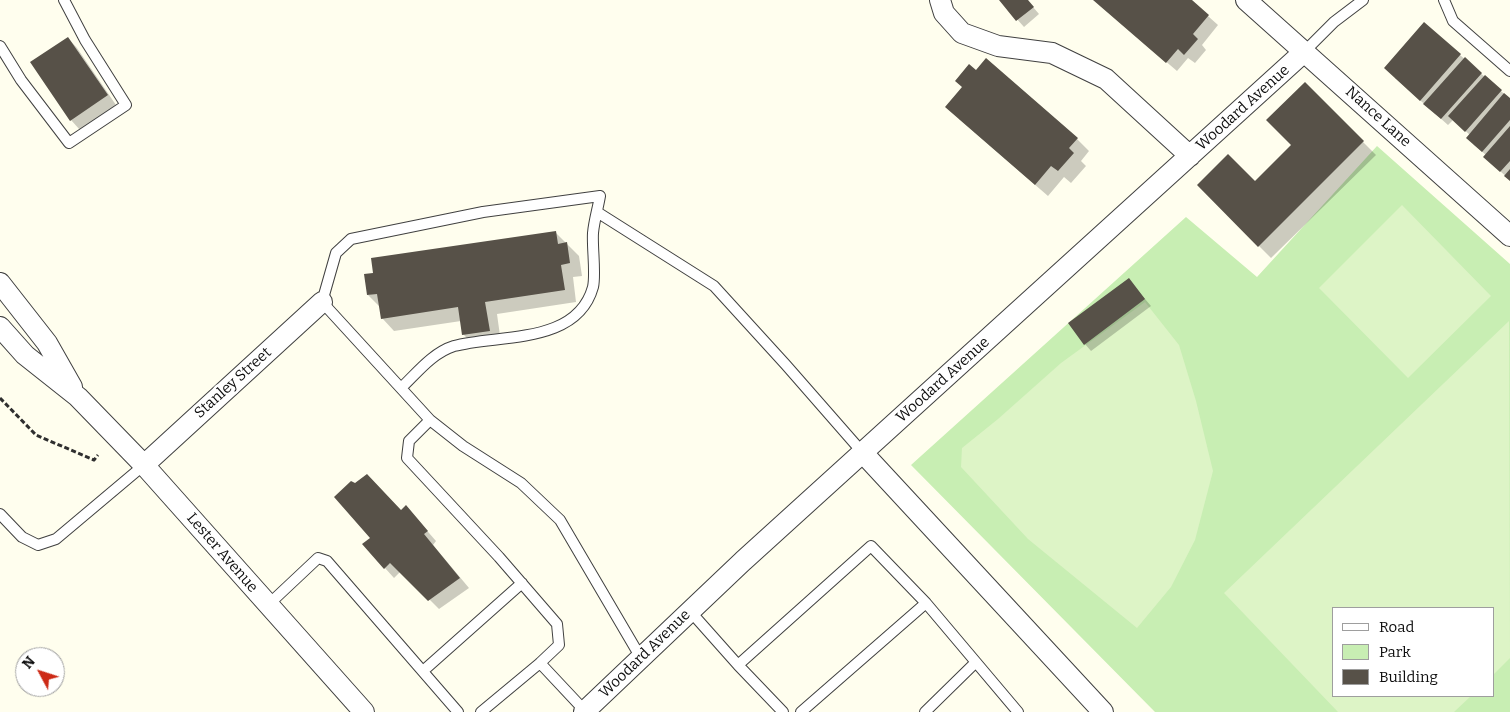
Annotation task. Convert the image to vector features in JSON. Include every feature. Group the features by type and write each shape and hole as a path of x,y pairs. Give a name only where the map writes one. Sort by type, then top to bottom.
{"street":[{"path":"940,0 944,12 962,33 998,46 1052,53 1106,79 1190,156"},
{"name":"Nance Lane","path":"1246,0 1510,236"},
{"name":"Woodard Avenue","path":"585,712 743,561 1305,51"},
{"name":"Lester Avenue","path":"0,283 47,343 78,397"},
{"name":"Stanley Street","path":"144,465 322,302"},
{"name":"Lester Avenue","path":"0,327 25,355 78,397 144,465 364,712"},
{"path":"863,453 1103,712"}],"lane":[{"path":"0,46 21,80 69,143 126,105 85,40 64,0"},
{"path":"1305,51 1334,22 1363,0"},
{"path":"1444,0 1453,21 1510,71"},
{"path":"401,388 433,357 454,346 541,333 568,321 582,308 593,286 593,232 600,196 483,212 351,239 336,253 322,302 430,420 463,446 521,483 560,520 641,658"},
{"path":"597,212 714,286 863,453"},
{"path":"430,420 409,441 407,458 522,583 557,624 559,645 481,712"},
{"path":"0,514 22,537 38,544 56,539 144,465"},
{"path":"738,665 871,546 926,603 1018,712"},
{"path":"268,605 318,558 328,561 458,712"},
{"path":"423,671 522,583"},
{"path":"802,712 926,603"},
{"path":"690,611 783,712"},
{"path":"540,663 585,712"},
{"path":"925,712 975,663"}],"path":[{"path":"0,398 36,435 94,460 98,455"}],"green space":[{"path":"1377,146 1510,264 1510,712 1155,712 911,465 1186,217 1257,277"},
{"path":"1402,205 1491,296 1408,378 1319,288"},
{"path":"1145,302 1179,345 1196,401 1213,471 1195,540 1171,587 1137,628 1028,539 961,467 962,448 1061,363"},
{"path":"1509,321 1510,658 1495,673 1495,607 1332,607 1332,697 1470,697 1454,712 1338,712 1224,593"}],"building":[{"path":"999,0 1028,0 1034,7 1016,21"},
{"path":"1093,0 1192,0 1209,15 1193,34 1198,39 1184,55 1178,49 1166,63"},
{"path":"1424,22 1461,54 1420,101 1384,68"},
{"path":"68,37 108,95 70,121 30,62"},
{"path":"1465,57 1482,73 1441,119 1423,104"},
{"path":"986,58 1078,138 1069,148 1074,153 1058,171 1051,166 1035,185 945,107 962,87 955,81 969,64 976,70"},
{"path":"1485,75 1502,90 1465,132 1448,116"},
{"path":"1305,82 1364,141 1258,247 1197,185 1228,154 1255,181 1291,145 1266,120"},
{"path":"1504,93 1510,98 1510,120 1482,152 1466,138"},
{"path":"1510,126 1510,161 1500,172 1483,157"},
{"path":"1510,169 1510,181 1504,176"},
{"path":"556,231 558,244 567,242 570,263 561,265 565,290 485,302 490,331 462,335 458,307 381,319 377,294 367,295 364,274 373,273 371,258"},
{"path":"1129,278 1145,299 1084,345 1068,323"},
{"path":"367,474 401,510 406,505 428,531 424,534 460,578 428,601 390,563 384,569 362,544 370,538 334,497 351,481 355,483"}]}
